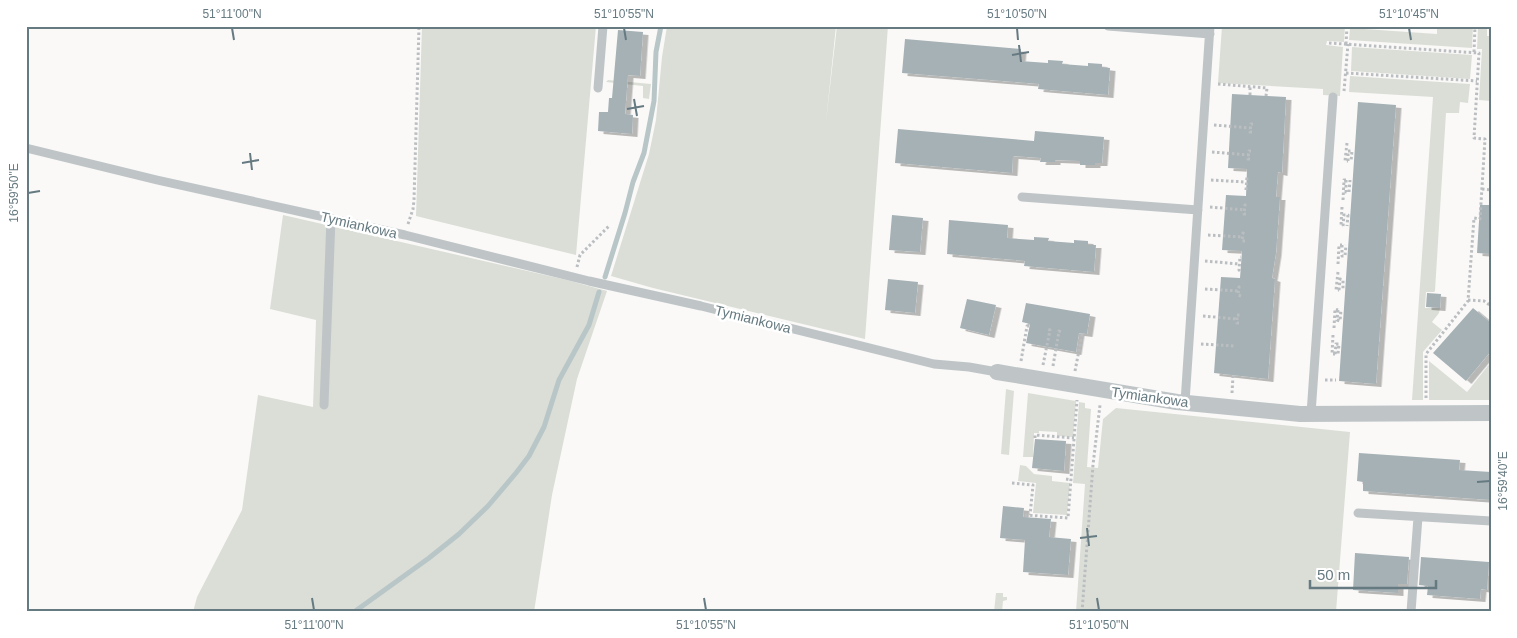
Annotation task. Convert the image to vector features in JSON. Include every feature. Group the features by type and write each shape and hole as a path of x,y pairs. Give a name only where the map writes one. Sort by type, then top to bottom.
{"street":[{"name":"Tymiankowa","path":"997,372 1077,380 1102,390 1185,402 1311,414 1491,413"}],"lane":[{"path":"598,88 603,26"},
{"path":"1108,26 1210,30 1211,83 1203,209 1185,402"},
{"path":"1311,414 1332,97"},
{"name":"Tymiankowa","path":"26,148 158,180 405,235 934,364 997,372"},
{"path":"1022,197 1203,209"},
{"path":"324,405 331,218"},
{"path":"1358,513 1491,521"},
{"path":"1411,612 1418,517"}],"path":[{"path":"405,235 413,209 419,26"},
{"path":"1332,97 1344,98 1347,26"},
{"path":"1474,52 1475,26"},
{"path":"1329,43 1479,53 1474,138 1485,138 1480,219 1474,218 1468,300 1426,354 1426,404"},
{"path":"1471,67 1478,68"},
{"path":"1346,73 1477,82"},
{"path":"1211,83 1267,88 1266,96"},
{"path":"1250,87 1250,95"},
{"path":"1250,128 1251,124 1253,124"},
{"path":"1213,125 1250,128"},
{"path":"1250,128 1250,132 1252,132"},
{"path":"1347,143 1345,161 1348,161 1348,151 1352,151 1351,161"},
{"path":"1211,152 1250,153 1248,159 1250,160"},
{"path":"1246,190 1245,182 1247,176"},
{"path":"1209,180 1245,182"},
{"path":"1343,200 1344,180 1346,180 1346,192 1349,192 1350,180"},
{"path":"1482,189 1491,190"},
{"path":"1246,214 1244,214 1245,205 1247,205"},
{"path":"1342,208 1341,225 1344,226 1344,215 1348,215 1347,226"},
{"path":"1203,209 1245,210"},
{"path":"574,277 580,255 610,225"},
{"path":"1205,234 1244,237"},
{"path":"1338,264 1339,245 1342,245 1342,256 1345,256 1346,246"},
{"path":"1240,271 1241,257"},
{"path":"1204,261 1239,264"},
{"path":"1338,272 1336,290 1339,290 1340,279 1343,280 1343,290"},
{"path":"1239,292 1239,288 1242,288"},
{"path":"1202,289 1239,292"},
{"path":"1239,292 1238,295 1241,296"},
{"path":"1468,300 1484,301 1491,306"},
{"path":"1334,328 1335,309 1338,310 1337,320 1340,321 1342,310"},
{"path":"1200,316 1239,319"},
{"path":"1020,364 1027,326 1029,326"},
{"path":"1043,368 1050,330 1047,329"},
{"path":"1052,370 1059,331 1061,332"},
{"path":"1024,515 1068,518 1077,380 1082,335 1079,335"},
{"path":"1333,336 1332,354 1335,354 1336,344 1339,344 1338,354"},
{"path":"1198,344 1235,346"},
{"path":"1231,398 1233,376"},
{"path":"1321,382 1321,380 1336,380"},
{"path":"1082,612 1093,464 1102,390"},
{"path":"1035,438 1035,435 1074,438"},
{"path":"1066,479 1071,480"},
{"path":"1012,483 1033,485 1030,515"}],"shaded area":[{"path":"422,26 596,26 576,255 416,216"},
{"path":"667,26 836,26 826,121 837,26 888,26 865,339 653,288 611,276 649,154 656,120"},
{"path":"1222,26 1345,26 1344,42 1327,41 1326,45 1343,47 1340,96 1323,95 1323,89 1218,83"},
{"path":"1437,26 1473,26 1472,48 1349,40 1350,28 1437,34"},
{"path":"1478,26 1487,26 1487,36 1491,36 1491,101 1479,100 1482,49 1477,49"},
{"path":"1352,47 1472,55 1470,79 1351,71"},
{"path":"1350,76 1470,84 1468,103 1460,102 1459,113 1446,113 1435,291 1426,292 1425,308 1440,308 1439,313 1432,322 1442,330 1423,352 1423,400 1412,400 1433,97 1349,92"},
{"path":"608,80 651,84 649,99 643,98 643,86 606,82"},
{"path":"283,215 567,280 607,291 577,379 552,495 534,612 193,612 197,597 242,510 258,395 313,407 316,320 270,309"},
{"path":"1429,361 1467,392 1491,362 1491,400 1429,400"},
{"path":"1006,389 1014,391 1009,455 1001,454"},
{"path":"1028,393 1076,401 1073,437 1057,436 1057,432 1039,431 1039,433 1034,433 1033,457 1023,457"},
{"path":"1079,402 1085,403 1085,408 1091,409 1087,467 1098,468 1103,419 1116,408 1350,432 1336,612 1076,612 1085,484 1073,483"},
{"path":"1020,465 1026,466 1034,474 1052,476 1052,481 1070,483 1067,515 1033,513 1036,483 1018,481"},
{"path":"996,593 1003,593 1003,597 1007,597 1007,600 1003,601 1002,612 994,612"}],"building":[{"path":"618,30 643,32 640,76 628,75 625,114 633,115 632,134 598,131 599,112 608,112 609,98 612,98"},
{"path":"905,39 1021,49 1020,61 1048,63 1048,60 1063,61 1062,64 1088,66 1088,63 1102,64 1102,67 1110,68 1108,95 1038,89 1039,84 902,73"},
{"path":"1232,94 1286,97 1282,173 1278,172 1276,197 1280,197 1276,253 1272,278 1275,279 1268,379 1214,373 1221,277 1240,278 1242,251 1222,250 1226,195 1246,196 1247,169 1228,168"},
{"path":"1358,102 1396,105 1376,384 1339,381"},
{"path":"898,129 1034,141 1035,131 1104,137 1102,163 1080,165 1080,161 1055,160 1055,162 1040,162 1041,158 1013,156 1012,173 895,163"},
{"path":"1480,205 1491,205 1491,254 1477,253"},
{"path":"892,215 923,218 920,252 889,250"},
{"path":"949,220 1008,225 1007,238 1034,240 1034,237 1049,238 1048,241 1074,243 1074,240 1088,241 1088,245 1096,245 1094,272 1024,266 1025,261 947,254"},
{"path":"888,279 918,282 915,313 885,310"},
{"path":"1427,293 1441,294 1440,308 1426,307"},
{"path":"967,299 996,305 989,335 960,328"},
{"path":"1026,303 1090,314 1087,334 1079,333 1076,352 1026,343 1030,324 1022,322"},
{"path":"1473,308 1491,323 1491,351 1466,381 1433,353"},
{"path":"1035,439 1066,441 1064,471 1032,468"},
{"path":"1359,453 1460,460 1459,470 1491,472 1491,500 1363,491 1363,482 1357,481"},
{"path":"1003,506 1024,508 1023,517 1051,519 1049,537 1071,539 1068,575 1023,572 1025,540 1000,538"},
{"path":"1355,553 1409,557 1407,584 1398,584 1398,593 1353,590"},
{"path":"1421,557 1489,562 1487,590 1481,589 1480,599 1427,595 1428,586 1419,585"}],"waterway":[{"path":"605,277 633,182 644,153 654,101 656,52 661,26"},
{"path":"354,612 459,534 488,506 516,473 529,456 544,427 559,380 589,325 599,292"}]}
